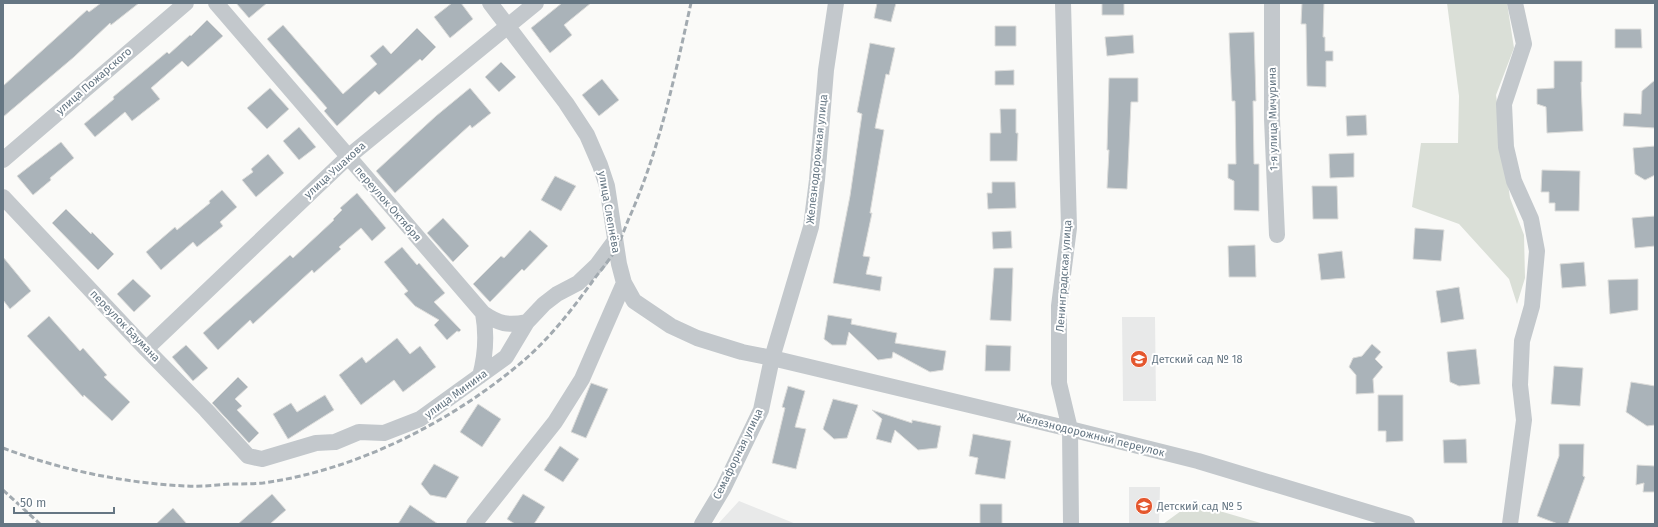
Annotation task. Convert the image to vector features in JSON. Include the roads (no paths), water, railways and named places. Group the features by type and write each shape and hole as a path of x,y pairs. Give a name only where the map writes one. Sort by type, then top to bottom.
{"street":[{"name":"улица Пожарского","path":"3,160 186,3"},
{"name":"переулок Октября","path":"216,3 483,313 495,321 512,325 527,322"},
{"name":"улица Слепнёва","path":"490,3 566,103 587,136 600,165 607,186 614,242 624,284 634,301 671,326 697,338 742,352 772,358"},
{"name":"улица Ушакова","path":"146,349 348,156 536,3"},
{"name":"Железнодорожная улица","path":"772,358 811,227 817,180 826,70 836,3"},
{"name":"Ленинградская улица","path":"1062,3 1069,228 1059,306 1059,383 1070,429 1071,524"},
{"name":"1-я улица Мичурина","path":"1272,3 1272,119 1277,235"},
{"path":"1510,524 1524,420 1520,385 1522,341 1532,306 1537,251 1531,219 1514,181 1506,146 1504,104 1524,44 1515,3"},
{"name":"переулок Баумана","path":"3,197 248,456"},
{"name":"улица Минина","path":"248,456 262,459 316,443 335,442 359,432 384,433 420,420 506,357 527,322 544,304 557,294 578,283 597,265 614,242"},
{"path":"474,524 555,422 582,379 624,284"},
{"path":"480,376 486,347 486,329 483,313"},
{"name":"Железнодорожный переулок","path":"772,358 1198,461 1407,524"},
{"name":"Семафорная улица","path":"702,524 723,489 761,410 772,358"}],"railway":[{"path":"3,448 70,469 139,482 192,486 263,483 298,477 368,455 434,423 465,404 522,362 541,344 568,314 615,251 641,190 658,138 673,84 691,3"},
{"path":"3,490 40,524"}],"place":[{"name":"Детский сад № 18","path":"1139,359"},
{"name":"Детский сад № 5","path":"1144,506"}]}
